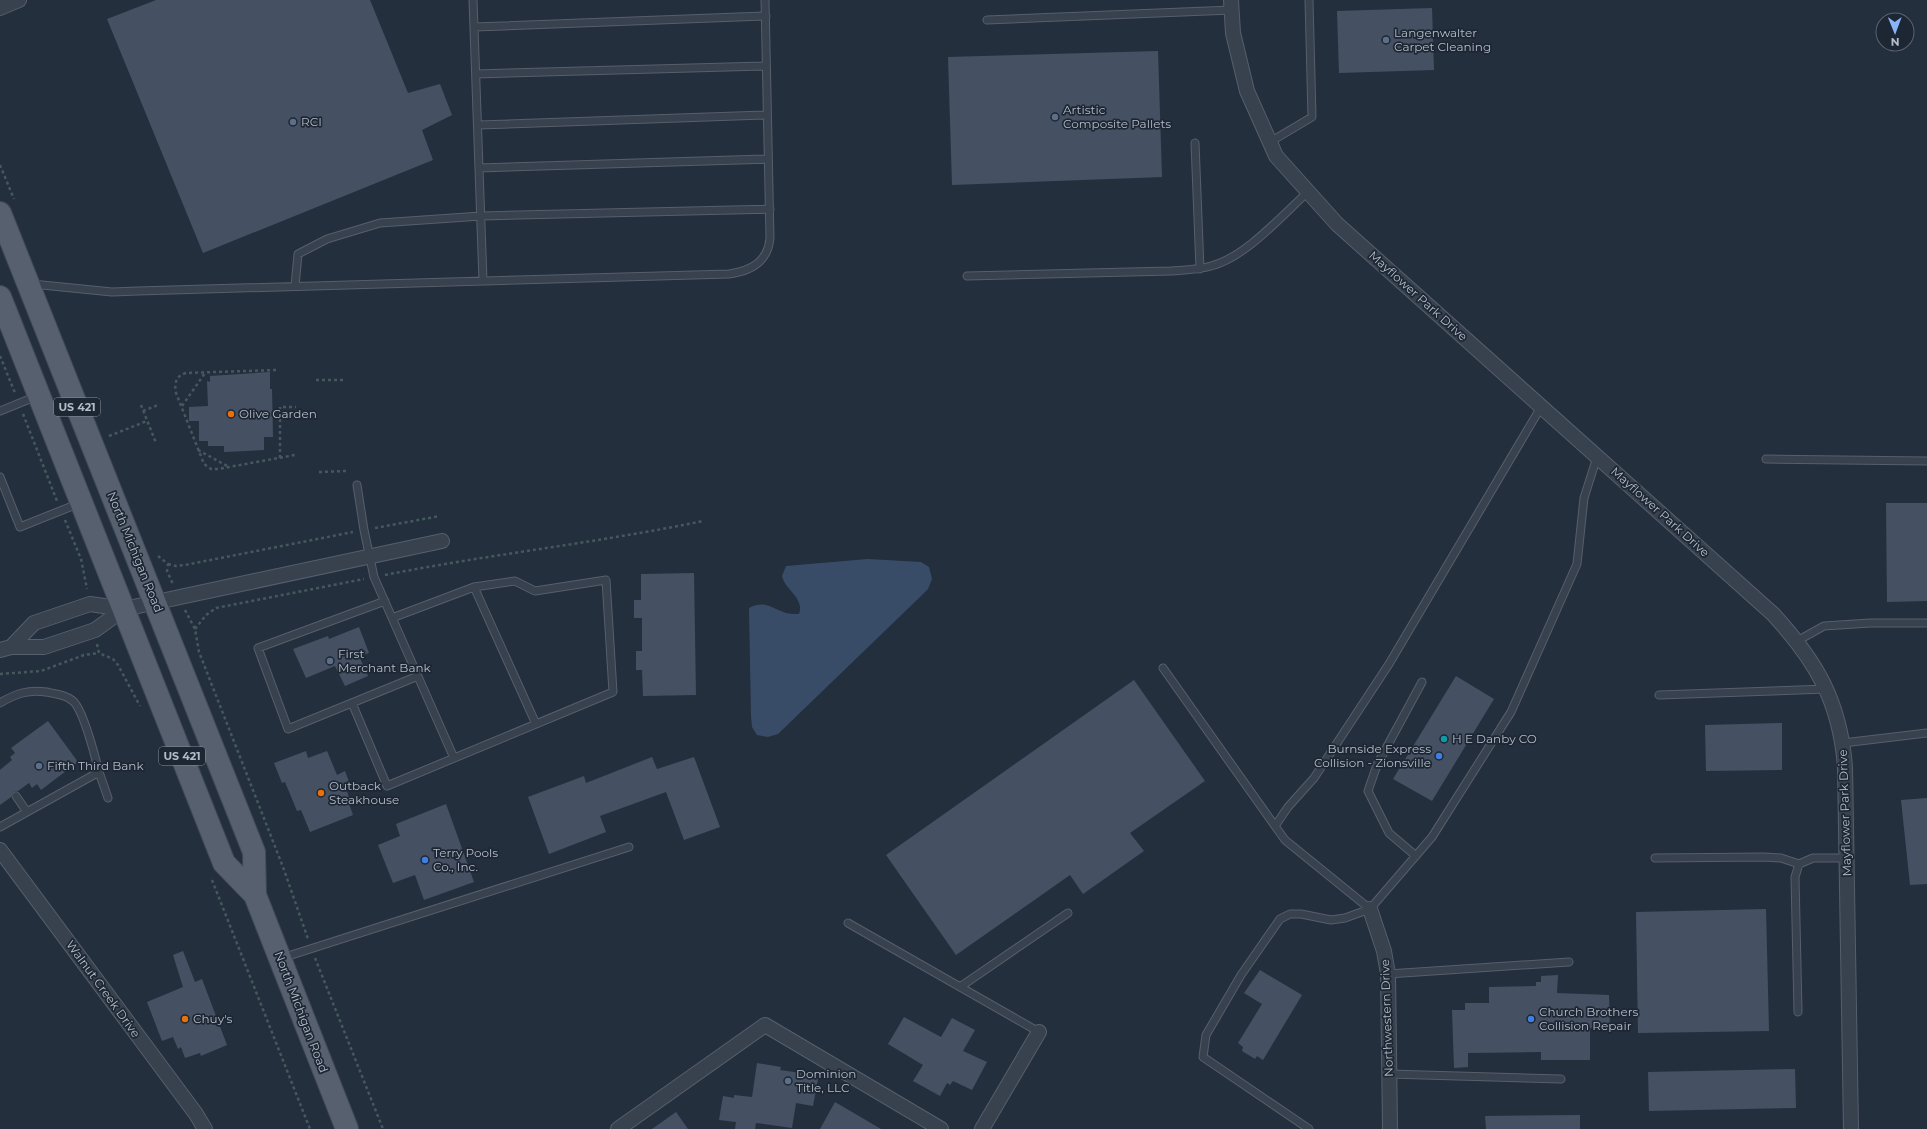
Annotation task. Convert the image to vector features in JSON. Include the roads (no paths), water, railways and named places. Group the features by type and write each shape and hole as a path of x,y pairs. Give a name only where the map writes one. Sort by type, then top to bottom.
{"main road":[{"name":"North Michigan Road","path":"0,213 254,852 255,895 345,1128"},
{"name":"North Michigan Road","path":"0,297 224,863 255,895"}],"street":[{"path":"0,8 19,0"},
{"name":"Mayflower Park Drive","path":"1231,5 1233,33 1247,91 1276,156 1337,224 1773,614 1797,641 1814,664 1837,719 1843,743 1845,767 1851,1129"},
{"path":"5,648 34,624 90,604 124,609 442,540"},
{"path":"5,648 44,647 95,630 124,609"},
{"name":"Walnut Creek Drive","path":"0,850 205,1129"},
{"name":"Northwestern Drive","path":"1370,909 1384,950 1388,974 1390,1129"},
{"path":"618,1129 765,1025 941,1129"},
{"path":"982,1129 1039,1032"}],"lane":[{"path":"473,0 483,281"},
{"path":"28,283 112,292 739,273 758,264 768,252 770,238 765,0"},
{"path":"1270,142 1312,117 1309,0"},
{"path":"987,20 1231,5"},
{"path":"474,27 766,16"},
{"path":"476,74 766,66"},
{"path":"478,125 767,115"},
{"path":"1195,143 1200,269"},
{"path":"479,168 768,159"},
{"path":"967,276 1200,269 1226,261 1241,252 1308,192"},
{"path":"295,286 298,254 326,240 380,223 481,216 770,209"},
{"path":"0,411 39,395"},
{"path":"1275,826 1288,807 1314,778 1389,664 1542,407"},
{"path":"1309,1129 1203,1057 1206,1035 1241,975 1280,919 1290,914 1300,914 1331,920 1345,918 1370,909 1432,837 1511,712 1577,564 1584,498 1597,457"},
{"path":"1766,459 1927,461"},
{"path":"0,477 20,527 82,502"},
{"path":"358,485 364,530 374,577 454,758"},
{"path":"352,703 387,786 613,692 606,580 535,591 515,581 474,587 392,618"},
{"path":"474,587 536,724"},
{"path":"385,601 258,648 288,729 418,676"},
{"path":"1797,641 1824,626 1870,623 1927,623"},
{"path":"1163,668 1285,840 1370,909"},
{"path":"1416,856 1389,833 1368,791 1377,765 1422,682"},
{"path":"1659,695 1826,690"},
{"path":"0,703 14,694 27,691 44,692 65,696 75,703 86,727 108,798"},
{"path":"1843,743 1927,733"},
{"path":"0,827 99,772"},
{"path":"16,796 27,812"},
{"path":"280,959 629,847"},
{"path":"1655,858 1764,856 1781,858 1799,864 1812,858 1847,858"},
{"path":"1798,1012 1795,877 1799,864"},
{"path":"960,986 1068,913"},
{"path":"848,923 1039,1032"},
{"path":"1388,974 1569,962"},
{"path":"1389,1074 1561,1079"}],"water":[{"path":"868,559 921,562 929,567 932,579 928,589 778,734 768,737 757,735 752,727 751,716 749,608 764,605 786,613 799,614 799,603 782,576 786,566"}],"place":[{"name":"Langenwalter Carpet Cleaning","path":"1386,40"},
{"name":"Artistic Composite Pallets","path":"1055,117"},
{"name":"RCI","path":"293,122"},
{"name":"Olive Garden","path":"231,414"},
{"name":"First Merchant Bank","path":"330,661"},
{"name":"H E Danby CO","path":"1444,739"},
{"name":"Burnside Express Collision - Zionsville","path":"1439,756"},
{"name":"Fifth Third Bank","path":"39,766"},
{"name":"Outback Steakhouse","path":"321,793"},
{"name":"Terry Pools Co., Inc.","path":"425,860"},
{"name":"Chuy's","path":"185,1019"},
{"name":"Church Brothers Collision Repair","path":"1531,1019"},
{"name":"Dominion Title, LLC","path":"788,1081"}]}
